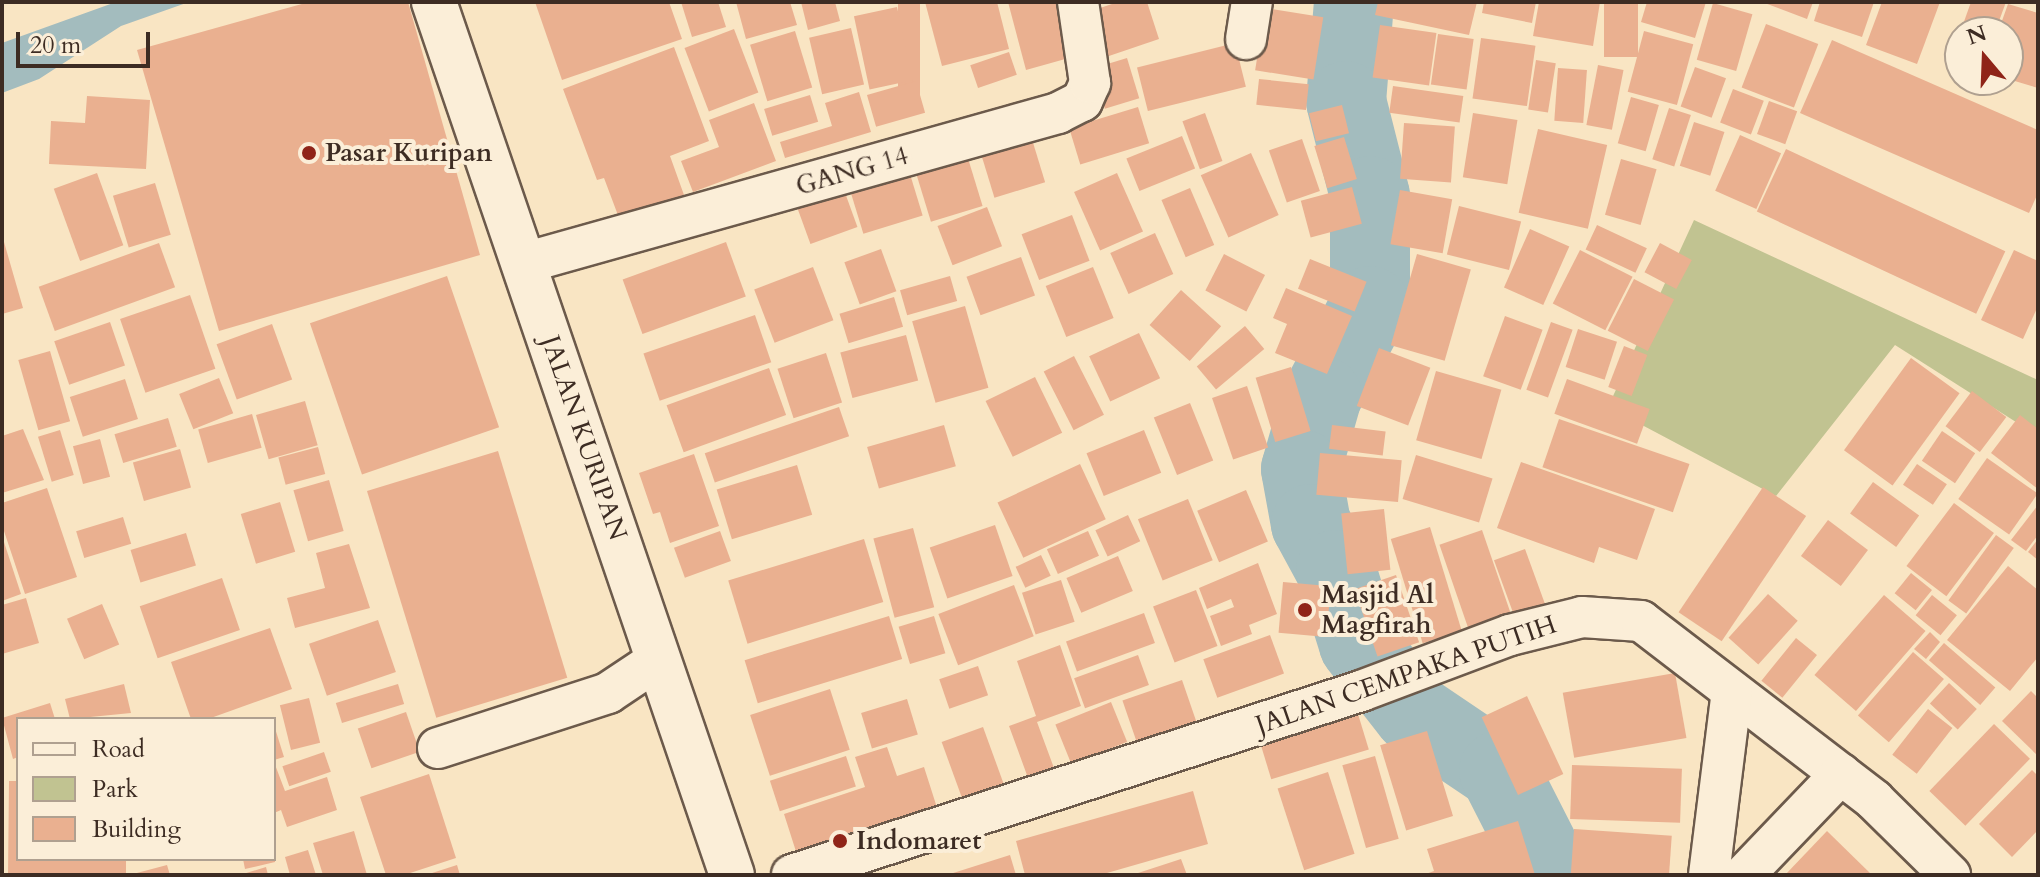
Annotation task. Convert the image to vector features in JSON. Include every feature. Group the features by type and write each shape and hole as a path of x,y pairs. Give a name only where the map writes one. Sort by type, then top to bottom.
{"main road":[{"name":"JALAN KURIPAN","path":"434,2 732,875"}],"street":[{"name":"GANG 14","path":"524,263 1058,113 1082,101 1090,83 1078,2"},
{"name":"JALAN CEMPAKA PUTIH","path":"792,875 1361,691 1510,635 1582,617 1641,621 1841,774 1950,875"},
{"path":"438,748 608,693 659,659"},
{"path":"1709,875 1732,691"},
{"path":"1744,875 1841,774"}],"green space":[{"path":"1694,220 2038,380 2038,436 1895,345 1776,496 1608,407"}],"water":[{"path":"116,2 189,2 121,26 39,79 2,93 2,43"}],"building":[{"name":"Pasar Kuripan","path":"309,2 408,2 480,255 219,331 137,50"},
{"path":"535,2 669,2 682,39 562,80"},
{"path":"681,2 718,2 726,27 692,37"},
{"path":"736,2 790,2 797,25 746,39"},
{"path":"801,2 835,2 840,21 808,30"},
{"path":"898,2 920,2 920,112 898,112"},
{"path":"925,2 997,2 1009,49 942,66"},
{"path":"1008,2 1062,2 1076,56 1026,70"},
{"path":"1118,2 1147,2 1159,39 1106,57 1091,11"},
{"path":"1378,2 1477,2 1469,35 1375,15"},
{"path":"1484,2 1536,2 1532,23 1482,13"},
{"path":"1539,2 1600,2 1593,46 1533,36"},
{"path":"1604,2 1638,2 1638,57 1604,57"},
{"path":"1647,2 1706,2 1695,38 1641,22"},
{"path":"1762,2 1813,2 1807,19"},
{"path":"1820,2 1874,2 1862,37 1814,21"},
{"path":"1882,2 1940,2 1917,64 1866,45"},
{"path":"1971,2 2006,2 2001,16 1966,16"},
{"path":"1713,3 1752,14 1736,71 1697,60"},
{"path":"2008,4 2038,13 2038,88 2024,84 2024,16 2004,16"},
{"path":"897,7 913,80 870,90 854,16"},
{"path":"1265,8 1323,17 1313,79 1255,70"},
{"path":"1766,24 1818,44 1794,108 1742,87"},
{"path":"1380,25 1436,33 1429,85 1373,77"},
{"path":"851,28 864,85 822,94 809,38"},
{"path":"734,29 758,92 709,111 685,48"},
{"path":"795,31 812,87 767,101 750,45"},
{"path":"1644,31 1693,44 1677,105 1628,92"},
{"path":"1438,34 1474,39 1467,90 1431,85"},
{"path":"1481,38 1535,46 1527,106 1473,98"},
{"path":"1832,40 1944,89 1944,96 1960,96 2038,130 2038,193 2029,213 1800,113"},
{"path":"1235,43 1246,87 1148,111 1137,67"},
{"path":"674,47 709,141 670,156 684,195 619,218 604,178 597,180 563,89"},
{"path":"1009,52 1017,75 978,88 970,65"},
{"path":"1127,58 1139,98 1105,109 1093,69"},
{"path":"1536,60 1556,63 1548,113 1528,109"},
{"path":"1598,65 1624,70 1612,130 1586,125"},
{"path":"1695,67 1726,78 1712,118 1681,106"},
{"path":"1558,68 1587,70 1583,123 1554,121"},
{"path":"1259,79 1309,84 1306,110 1256,105"},
{"path":"916,81 925,113 876,127 867,95"},
{"path":"1393,86 1463,96 1460,123 1389,113"},
{"path":"1733,89 1764,101 1751,134 1720,123"},
{"path":"859,92 871,132 785,158 780,142 832,126 825,103"},
{"path":"810,95 818,122 772,136 764,109"},
{"path":"87,96 150,100 146,169 49,164 51,121 85,123"},
{"path":"1631,97 1659,105 1646,151 1618,143"},
{"path":"1769,101 1797,111 1785,144 1757,134"},
{"path":"754,103 776,161 693,192 681,161 719,147 709,120"},
{"path":"1342,105 1349,133 1316,141 1309,113"},
{"path":"1138,107 1149,143 1080,164 1069,128"},
{"path":"1669,108 1691,115 1674,166 1652,159"},
{"path":"1205,113 1222,161 1200,169 1182,121"},
{"path":"1473,113 1517,120 1507,184 1463,177"},
{"path":"1694,122 1724,132 1710,176 1680,166"},
{"path":"1027,123 1045,182 994,198 976,138"},
{"path":"1404,123 1455,127 1451,182 1400,179"},
{"path":"1538,129 1607,145 1588,229 1519,213"},
{"path":"1740,135 1781,153 1756,209 1715,191"},
{"path":"1182,136 1195,168 1139,191 1126,158"},
{"path":"1344,137 1357,179 1327,188 1314,146"},
{"path":"1302,139 1320,191 1287,202 1269,150"},
{"path":"963,142 983,206 931,222 911,158"},
{"path":"1786,149 2005,251 1976,314 1757,212"},
{"path":"1251,153 1279,215 1228,237 1201,175"},
{"path":"1621,159 1657,169 1641,225 1605,215"},
{"path":"906,161 923,216 863,234 847,179"},
{"path":"97,173 123,245 80,261 54,189"},
{"path":"1117,173 1143,231 1100,251 1074,192"},
{"path":"840,179 857,227 810,244 793,196"},
{"path":"155,183 171,235 129,248 113,196"},
{"path":"1352,187 1362,224 1311,237 1301,201"},
{"path":"1190,188 1214,245 1186,257 1161,200"},
{"path":"1400,190 1452,199 1443,253 1390,244"},
{"path":"1459,206 1521,221 1509,270 1447,255"},
{"path":"987,207 1002,246 953,265 938,226"},
{"path":"1072,215 1090,261 1039,280 1022,234"},
{"path":"1597,225 1647,248 1635,273 1586,249"},
{"path":"1530,229 1569,246 1543,305 1504,287"},
{"path":"1155,233 1173,274 1129,294 1110,253"},
{"path":"2,235 23,308 2,314"},
{"path":"726,242 746,297 642,334 623,280"},
{"path":"159,243 175,287 55,331 39,287"},
{"path":"1660,243 1692,260 1676,289 1645,272"},
{"path":"881,249 896,291 860,305 844,262"},
{"path":"1580,250 1633,277 1605,330 1553,303"},
{"path":"2014,250 2038,261 2038,306 2023,339 1981,320"},
{"path":"1224,254 1265,275 1246,311 1205,291"},
{"path":"1417,254 1471,269 1445,361 1391,345"},
{"path":"1021,257 1035,296 981,315 966,277"},
{"path":"1310,259 1367,282 1355,312 1298,289"},
{"path":"813,267 833,320 775,343 754,290"},
{"path":"1093,267 1114,318 1066,337 1046,286"},
{"path":"447,276 499,427 362,474 310,323"},
{"path":"950,276 957,301 907,315 900,290"},
{"path":"1634,279 1674,299 1648,351 1608,331"},
{"path":"1286,288 1352,316 1327,374 1275,353 1287,324 1273,318"},
{"path":"1181,290 1221,326 1190,361 1150,325"},
{"path":"190,295 215,369 145,393 120,319"},
{"path":"894,297 903,327 849,343 839,314"},
{"path":"965,306 988,388 936,403 912,321"},
{"path":"755,315 771,362 660,401 643,353"},
{"path":"1505,316 1543,330 1521,390 1483,376"},
{"path":"110,322 125,365 69,385 54,341"},
{"path":"1551,322 1573,330 1548,398 1526,390"},
{"path":"272,324 292,379 237,400 217,344"},
{"path":"1245,326 1264,349 1216,389 1197,366"},
{"path":"1578,329 1617,342 1605,380 1566,367"},
{"path":"1139,333 1160,378 1110,402 1089,356"},
{"path":"906,335 918,380 852,398 840,353"},
{"path":"1624,346 1647,355 1632,396 1608,387"},
{"path":"1379,348 1430,368 1408,426 1357,406"},
{"path":"50,351 70,421 38,430 18,360"},
{"path":"826,353 842,402 794,418 777,369"},
{"path":"1074,356 1104,415 1074,430 1044,371"},
{"path":"1911,358 1960,393 1893,485 1844,450"},
{"path":"1291,367 1311,431 1275,442 1256,378"},
{"path":"769,368 786,415 684,452 667,405"},
{"path":"1436,371 1501,390 1482,459 1416,440"},
{"path":"1035,377 1062,433 1013,457 986,401"},
{"path":"219,378 233,413 193,429 179,394"},
{"path":"125,379 138,419 83,437 70,397"},
{"path":"1567,379 1650,409 1637,444 1554,414"},
{"path":"1247,386 1268,447 1233,460 1212,398"},
{"path":"1972,391 2006,417 1980,452 1946,426"},
{"path":"305,401 318,445 269,459 256,415"},
{"path":"1190,403 1213,460 1177,475 1154,418"},
{"path":"839,407 849,436 715,483 705,453"},
{"path":"252,414 262,448 208,463 198,429"},
{"path":"2020,415 2038,429 2038,489 1991,453"},
{"path":"168,418 177,447 123,463 114,434"},
{"path":"1559,419 1689,464 1673,512 1542,467"},
{"path":"944,425 956,466 879,488 867,447"},
{"path":"1332,425 1386,432 1383,455 1329,449"},
{"path":"23,429 44,480 2,493 2,436"},
{"path":"60,430 74,475 52,482 38,437"},
{"path":"1144,430 1161,473 1104,496 1087,453"},
{"path":"1942,431 1975,453 1955,483 1922,461"},
{"path":"100,439 110,477 83,484 73,446"},
{"path":"318,447 325,474 286,485 278,458"},
{"path":"180,449 191,487 144,501 133,463"},
{"path":"498,451 567,678 436,718 367,491"},
{"path":"1320,453 1402,460 1398,502 1316,495"},
{"path":"694,454 719,526 670,543 660,512 653,514 639,473"},
{"path":"1416,455 1493,478 1479,522 1403,499"},
{"path":"1987,458 2038,494 2009,535 1958,499"},
{"path":"1521,462 1655,509 1637,560 1599,547 1594,563 1497,528"},
{"path":"1080,464 1106,519 1023,558 998,502"},
{"path":"1917,464 1947,484 1933,505 1903,485"},
{"path":"797,465 812,515 732,539 717,490"},
{"path":"329,480 344,531 308,541 293,490"},
{"path":"1873,482 1919,516 1896,547 1850,514"},
{"path":"1763,487 1806,516 1722,641 1679,612"},
{"path":"47,488 77,577 25,594 2,525 2,503"},
{"path":"1246,490 1268,542 1219,562 1197,511"},
{"path":"1188,499 1213,560 1163,580 1138,519"},
{"path":"280,502 295,552 256,564 241,514"},
{"path":"1954,503 1994,533 1946,596 1906,566"},
{"path":"2038,505 2038,535 2026,551 2011,540"},
{"path":"1384,509 1390,570 1348,574 1341,513"},
{"path":"1128,515 1140,541 1108,556 1095,530"},
{"path":"123,517 131,544 84,558 76,531"},
{"path":"1828,520 1868,550 1841,586 1801,556"},
{"path":"995,525 1013,576 947,599 930,547"},
{"path":"1430,527 1462,631 1423,643 1391,539"},
{"path":"913,528 934,607 895,618 873,539"},
{"path":"1482,530 1512,618 1470,633 1439,545"},
{"path":"720,531 731,561 685,578 674,548"},
{"path":"1088,531 1099,556 1058,574 1047,549"},
{"path":"186,533 196,566 140,582 131,550"},
{"path":"1996,535 2014,548 1966,613 1948,601"},
{"path":"2,536 21,594 2,601"},
{"path":"864,539 883,602 748,644 728,581"},
{"path":"2038,539 2038,560 2028,552"},
{"path":"349,544 370,608 295,628 287,598 325,588 316,553"},
{"path":"1525,549 1547,608 1516,619 1494,560"},
{"path":"1041,555 1051,576 1025,588 1016,567"},
{"path":"1118,556 1133,591 1081,613 1066,578"},
{"path":"1258,563 1277,614 1249,625 1252,634 1221,646 1210,616 1234,607 1231,599 1207,609 1199,588"},
{"path":"2008,566 2038,590 2038,657 2010,691 1947,640"},
{"path":"1911,573 1932,590 1916,610 1895,593"},
{"path":"1396,575 1419,642 1378,656 1354,589"},
{"path":"222,578 240,630 158,658 140,606"},
{"path":"1061,580 1075,622 1036,635 1022,593"},
{"name":"Masjid Al Magfirah","path":"1283,582 1331,586 1326,637 1279,633"},
{"path":"1014,585 1034,636 958,665 938,614"},
{"path":"1196,590 1218,646 1175,662 1153,606"},
{"path":"1768,594 1798,621 1758,665 1729,638"},
{"path":"1884,595 1926,631 1856,711 1814,675"},
{"path":"1932,595 1957,615 1941,635 1916,615"},
{"path":"26,598 39,643 2,654 2,605"},
{"path":"102,604 119,645 84,659 67,619"},
{"path":"1144,613 1155,643 1077,671 1066,641"},
{"path":"889,616 902,659 758,703 745,660"},
{"path":"934,616 945,653 910,664 899,627"},
{"path":"378,620 396,672 327,696 309,644"},
{"path":"270,628 292,689 214,717 190,717 171,662"},
{"path":"1930,632 1940,642 1926,659 1914,649"},
{"path":"1270,635 1284,674 1217,698 1203,659"},
{"path":"1796,638 1817,655 1782,698 1761,681"},
{"path":"1944,643 1995,688 1980,705 1929,660"},
{"path":"1060,645 1081,706 1037,722 1061,787 1035,797 1009,726 1036,716 1017,661"},
{"path":"1913,652 1944,679 1889,742 1858,715"},
{"path":"1138,655 1149,685 1085,708 1074,678"},
{"path":"978,666 988,695 949,709 939,679"},
{"path":"1675,673 1686,738 1574,758 1563,693"},
{"path":"1182,680 1198,727 1139,748 1122,701"},
{"path":"1949,683 1977,709 1958,729 1930,703"},
{"path":"124,684 131,713 70,717 65,699"},
{"path":"398,684 404,704 342,723 336,703"},
{"path":"830,689 850,750 770,776 750,715"},
{"path":"2031,691 2038,698 2038,756 2002,721"},
{"path":"1527,696 1563,774 1518,795 1482,717"},
{"path":"309,698 320,743 291,750 280,705"},
{"path":"907,699 918,734 872,748 861,713"},
{"path":"1111,702 1127,742 1071,764 1055,724"},
{"path":"50,703 54,717 16,717 16,758 13,759 2,718"},
{"path":"1928,709 1952,728 1917,774 1892,755"},
{"path":"406,712 420,752 371,768 358,729"},
{"path":"1358,714 1369,749 1271,779 1260,744"},
{"path":"1994,724 2030,759 1965,826 1929,791"},
{"path":"983,727 1005,786 963,801 942,742"},
{"path":"276,731 284,757 276,759"},
{"path":"1427,731 1453,816 1406,830 1380,745"},
{"path":"887,747 897,776 924,767 940,817 800,864 784,814 865,787 855,757"},
{"path":"324,752 331,772 289,786 282,766"},
{"path":"846,756 856,786 780,811 770,781"},
{"path":"1375,756 1399,839 1366,848 1342,765"},
{"path":"1572,765 1682,769 1680,823 1570,819"},
{"path":"276,767 285,791 327,777 337,810 287,827 281,810 276,812"},
{"path":"2032,770 2038,776 2038,830 2012,857 1979,824"},
{"path":"1328,772 1355,854 1304,870 1278,788"},
{"path":"429,774 456,858 404,875 386,875 360,797"},
{"path":"9,781 16,781 16,861 126,861 126,875 8,875"},
{"path":"1193,791 1208,844 1100,875 1025,875 1016,841"},
{"path":"1518,821 1535,875 1423,875 1434,871 1427,849"},
{"path":"1574,829 1672,836 1669,875 1571,875"},
{"path":"354,831 367,875 323,875 313,843"},
{"path":"1827,831 1872,875 1785,875"},
{"path":"308,850 316,875 290,875 285,857"},
{"path":"1010,855 1016,875 950,875 950,874"},
{"path":"1181,859 1187,875 1135,875 1135,874"},
{"path":"243,861 275,861 275,862 245,869"},
{"path":"167,865 170,875 133,875 133,874"},
{"path":"457,865 460,875 429,875 429,874"},
{"path":"266,867 268,875 243,875 243,874"}],"waterway":[{"path":"1354,2 1346,101 1370,196 1370,306 1322,396 1301,469 1311,524 1336,570 1359,644 1413,713 1499,771 1552,875"}],"place":[{"name":"Pasar Kuripan","path":"309,153"},
{"name":"Masjid Al Magfirah","path":"1305,610"},
{"name":"Indomaret","path":"840,841"}]}
